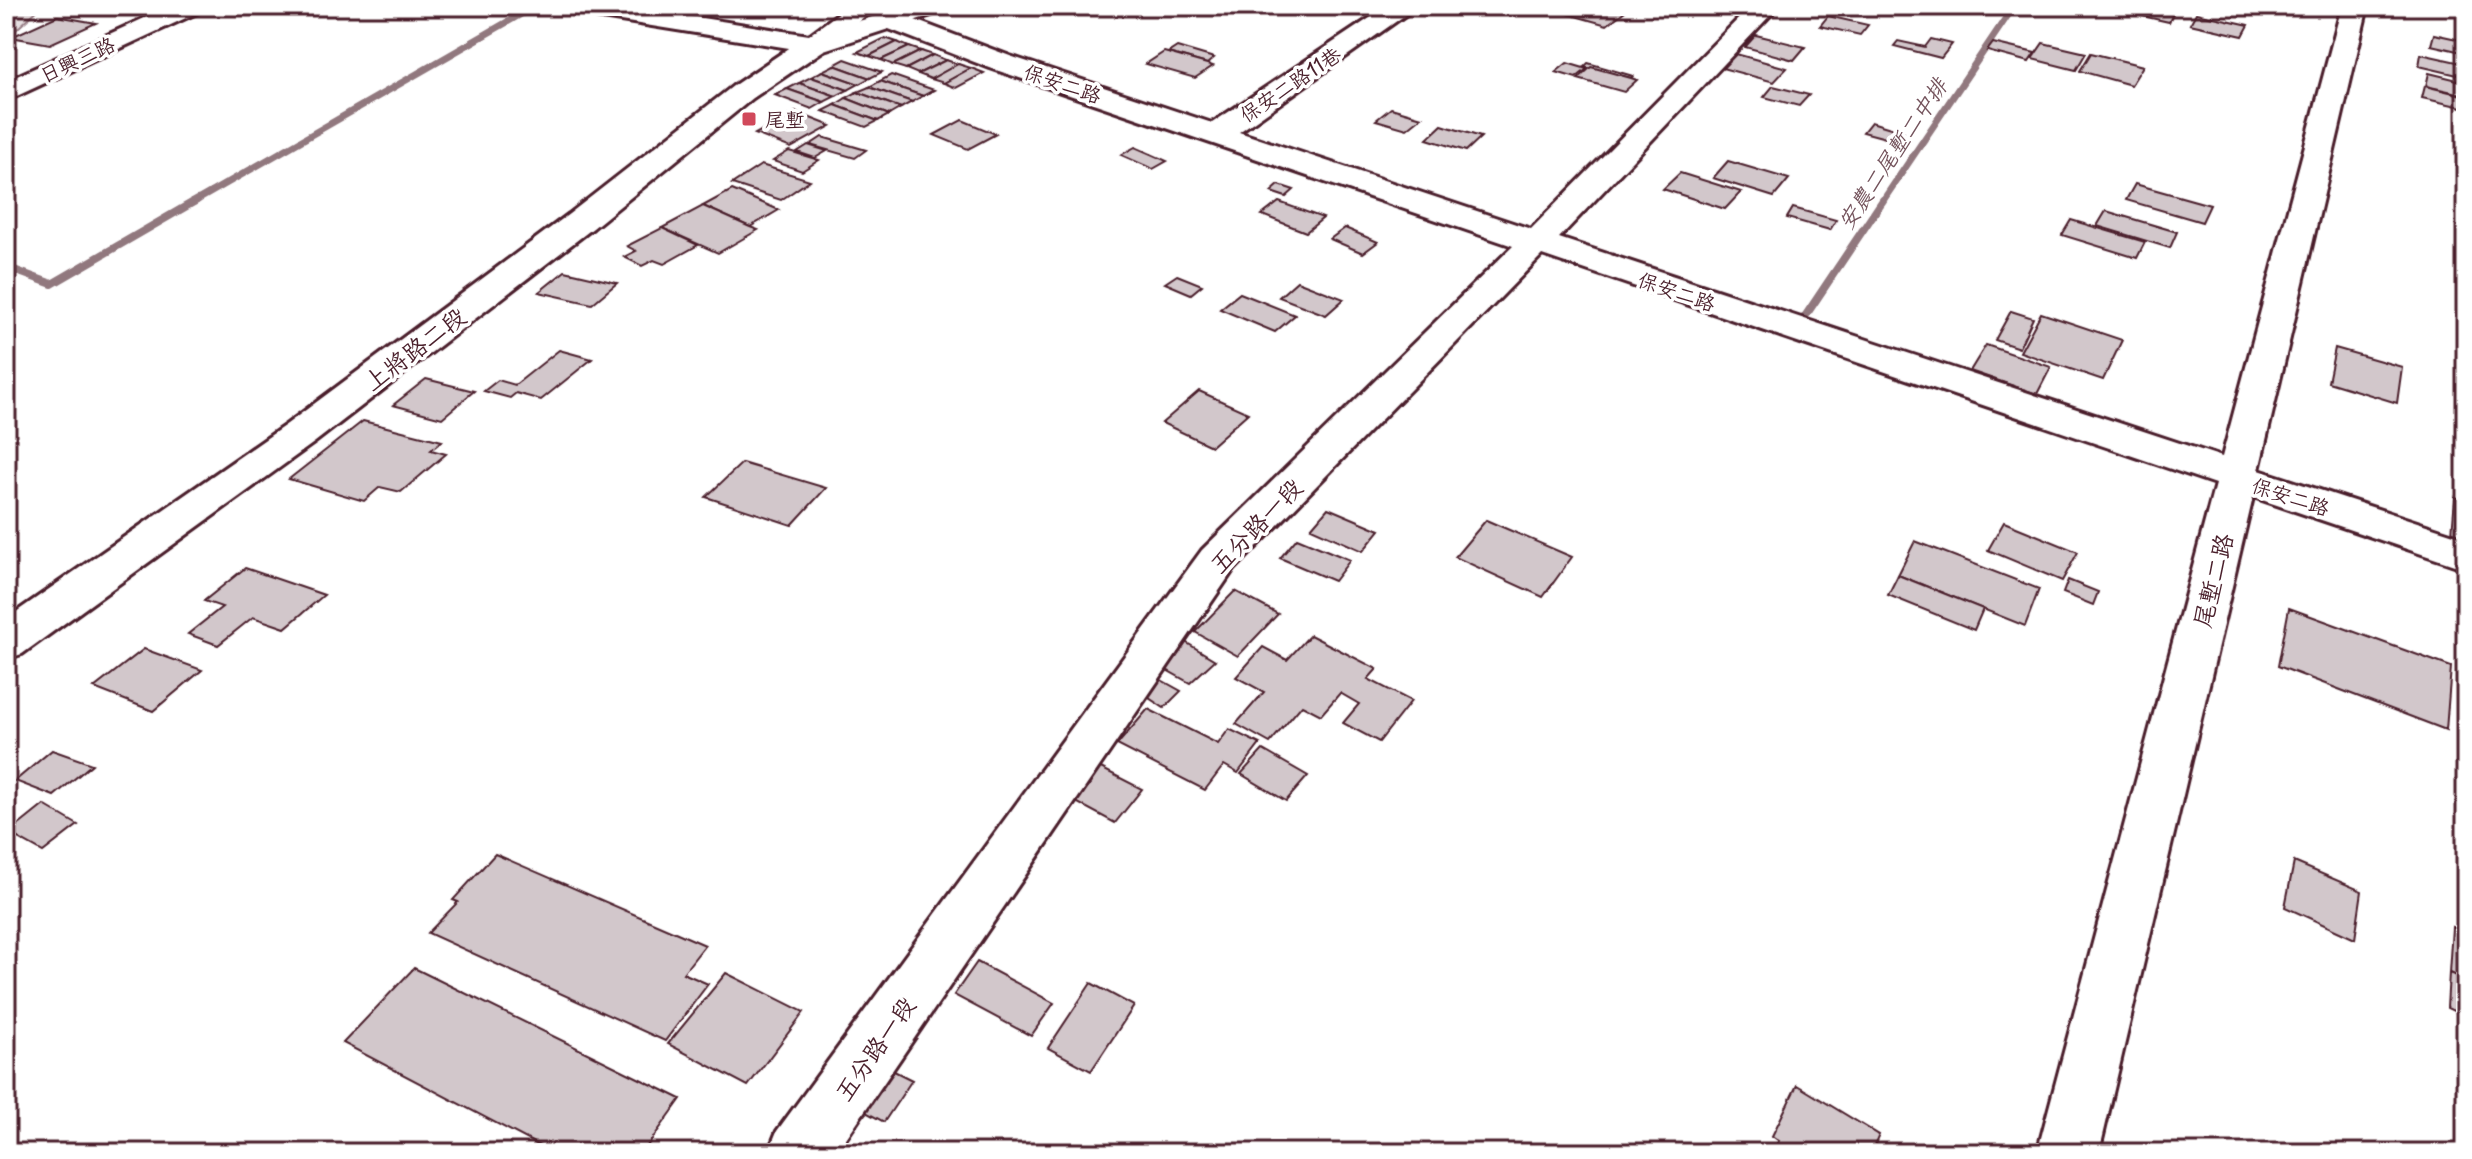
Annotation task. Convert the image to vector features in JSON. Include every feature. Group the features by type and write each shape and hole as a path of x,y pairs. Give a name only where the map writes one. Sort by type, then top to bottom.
{"street":[{"name":"日興三路","path":"6,92 192,6"},
{"path":"577,6 814,44"},
{"name":"上將路二段","path":"6,642 301,433 581,221 743,92 814,44 877,13 935,6"},
{"name":"保安二路11巷","path":"1215,135 1405,6"},
{"name":"五分路一段","path":"799,1153 1217,561 1535,243 1766,6"},
{"name":"尾塹二路","path":"2068,1153 2355,6"},
{"name":"保安二路","path":"877,13 1000,62 2466,554"}],"shaded area":[{"path":"6,6 42,6 6,39"}],"building":[{"path":"1564,6 1607,6 1625,11 1607,25 1557,11"},
{"path":"2128,6 2175,9 2169,22 2125,12"},
{"path":"2196,13 2249,25 2243,36 2190,24"},
{"path":"57,16 96,23 50,44 11,37"},
{"path":"1828,16 1868,25 1860,35 1820,26"},
{"path":"2434,34 2466,41 2466,53 2431,45"},
{"path":"1756,35 1805,47 1794,60 1745,47"},
{"path":"885,38 897,42 869,56 857,52"},
{"path":"1931,39 1952,44 1941,58 1894,46 1898,41 1925,47"},
{"path":"897,42 909,47 881,60 869,56"},
{"path":"1993,43 2035,53 2029,62 1987,51"},
{"path":"2043,43 2086,53 2076,70 2032,59"},
{"path":"909,47 921,51 893,65 881,60"},
{"path":"1177,47 1214,58 1207,64 1168,53"},
{"path":"921,51 933,55 906,69 893,65"},
{"path":"1164,52 1213,66 1195,78 1146,64"},
{"path":"2091,53 2143,66 2131,85 2080,71"},
{"path":"1736,54 1787,68 1774,82 1722,68"},
{"path":"2421,54 2466,64 2466,77 2419,66"},
{"path":"933,55 946,60 918,74 906,69"},
{"path":"845,59 882,72 870,78 834,65"},
{"path":"946,60 958,64 931,79 918,74"},
{"path":"1567,63 1587,69 1576,78 1556,72"},
{"path":"1588,63 1633,76 1584,67"},
{"path":"958,64 971,68 944,83 931,79"},
{"path":"834,65 870,78 859,84 822,71"},
{"path":"1591,67 1637,80 1624,92 1578,79"},
{"path":"971,68 984,73 956,88 944,83"},
{"path":"822,71 859,84 848,90 811,77"},
{"path":"2429,73 2466,82 2466,95 2426,86"},
{"path":"891,75 934,90 923,96 880,81"},
{"path":"811,77 848,90 836,96 799,83"},
{"path":"880,81 923,96 912,102 869,87"},
{"path":"799,83 836,96 824,102 787,89"},
{"path":"1773,86 1809,95 1799,106 1764,97"},
{"path":"2425,86 2466,96 2466,108 2422,98"},
{"path":"869,87 912,102 901,108 857,92"},
{"path":"787,89 824,102 812,109 775,95"},
{"path":"857,92 901,108 889,115 846,98"},
{"path":"846,98 889,115 878,121 835,105"},
{"path":"835,105 878,121 866,127 823,111"},
{"path":"1391,108 1422,117 1407,129 1376,120"},
{"path":"795,112 831,126 791,148 755,134"},
{"path":"962,120 996,134 968,149 934,135"},
{"path":"1871,122 1904,132 1897,141 1863,132"},
{"path":"1442,125 1481,137 1466,151 1427,139"},
{"path":"822,137 866,150 855,158 810,145"},
{"path":"808,145 827,151 815,158 797,152"},
{"path":"1135,147 1167,161 1153,169 1121,155"},
{"path":"789,151 819,160 802,171 773,161"},
{"path":"1728,161 1789,179 1774,197 1713,178"},
{"path":"761,165 810,180 781,200 732,184"},
{"path":"1680,173 1741,192 1725,209 1663,189"},
{"path":"2135,184 2210,205 2202,222 2126,200"},
{"path":"1279,185 1294,190 1286,197 1271,192"},
{"path":"732,190 779,210 750,227 703,206"},
{"path":"1279,202 1323,218 1306,232 1262,215"},
{"path":"703,206 758,230 718,253 662,228"},
{"path":"1793,208 1836,220 1830,230 1787,218"},
{"path":"2106,211 2177,232 2170,248 2097,226"},
{"path":"2071,220 2145,242 2137,258 2062,235"},
{"path":"662,228 698,245 664,264 654,260 642,266 624,257 636,251 627,246"},
{"path":"1345,228 1378,242 1363,253 1330,239"},
{"path":"565,271 617,283 592,304 539,292"},
{"path":"1177,275 1202,285 1191,294 1165,283"},
{"path":"1297,281 1344,299 1326,315 1279,297"},
{"path":"1240,293 1295,315 1275,332 1220,309"},
{"path":"2011,311 2033,318 2019,348 1995,340"},
{"path":"2041,313 2122,340 2103,380 2020,352"},
{"path":"1986,345 2051,367 2037,394 1970,371"},
{"path":"2335,348 2402,367 2397,403 2328,382"},
{"path":"559,350 592,359 541,400 516,393 510,398 484,391 498,380 515,385"},
{"path":"426,379 474,391 442,418 393,405"},
{"path":"1199,391 1248,413 1211,446 1162,423"},
{"path":"363,421 442,441 431,450 446,454 401,492 380,487 364,501 289,479"},
{"path":"742,463 826,488 792,525 706,497"},
{"path":"2455,497 2466,501 2466,538 2452,534"},
{"path":"1328,508 1380,530 1363,551 1311,528"},
{"path":"1486,520 1572,557 1543,597 1455,557"},
{"path":"2004,522 2078,552 2062,581 1988,550"},
{"path":"1297,538 1350,560 1334,581 1280,558"},
{"path":"1915,541 2039,589 2025,626 1898,575"},
{"path":"245,568 324,595 285,628 253,617 218,645 188,634 222,607 204,601"},
{"path":"1898,575 1983,609 1974,630 1888,595"},
{"path":"2068,580 2098,592 2093,605 2063,593"},
{"path":"1235,591 1278,614 1238,656 1195,632"},
{"path":"2289,608 2451,667 2446,730 2278,666"},
{"path":"1310,635 1377,669 1368,679 1411,701 1379,742 1343,723 1359,704 1340,693 1321,715 1302,705 1270,743 1236,724 1264,692 1236,677 1263,647 1287,660"},
{"path":"1182,640 1215,660 1190,683 1156,664"},
{"path":"144,649 202,670 153,711 94,688"},
{"path":"1156,677 1181,691 1164,708 1140,692"},
{"path":"1148,709 1218,744 1229,729 1260,744 1238,773 1224,765 1205,790 1117,745"},
{"path":"52,750 92,764 54,796 15,781"},
{"path":"1263,750 1308,776 1286,801 1241,774"},
{"path":"1089,762 1142,789 1115,823 1061,794"},
{"path":"44,805 78,825 43,852 9,833"},
{"path":"495,854 705,945 683,973 708,984 665,1041 428,933 458,902 453,900"},
{"path":"2294,862 2362,891 2355,939 2285,907"},
{"path":"2452,927 2466,933 2466,980 2449,973"},
{"path":"977,962 1054,1003 1031,1036 954,995"},
{"path":"414,968 681,1099 642,1153 553,1153 343,1043"},
{"path":"726,973 804,1012 748,1086 668,1044"},
{"path":"2449,973 2466,980 2466,1017 2447,1008"},
{"path":"1091,983 1134,1006 1091,1071 1048,1048"},
{"path":"2466,1017 2466,1068 2462,1066"},
{"path":"878,1063 912,1080 884,1122 849,1103"},
{"path":"1797,1085 1879,1135 1871,1153 1782,1153 1775,1148 1779,1141 1772,1136"}],"waterway":[{"path":"194,202 535,6"},
{"name":"安農二尾塹二中排","path":"1882,202 2014,6"},
{"path":"6,267 52,284 197,200"},
{"name":"安農二尾塹二中排","path":"1802,321 1883,200"}],"place":[{"name":"尾塹","path":"749,119"}]}
